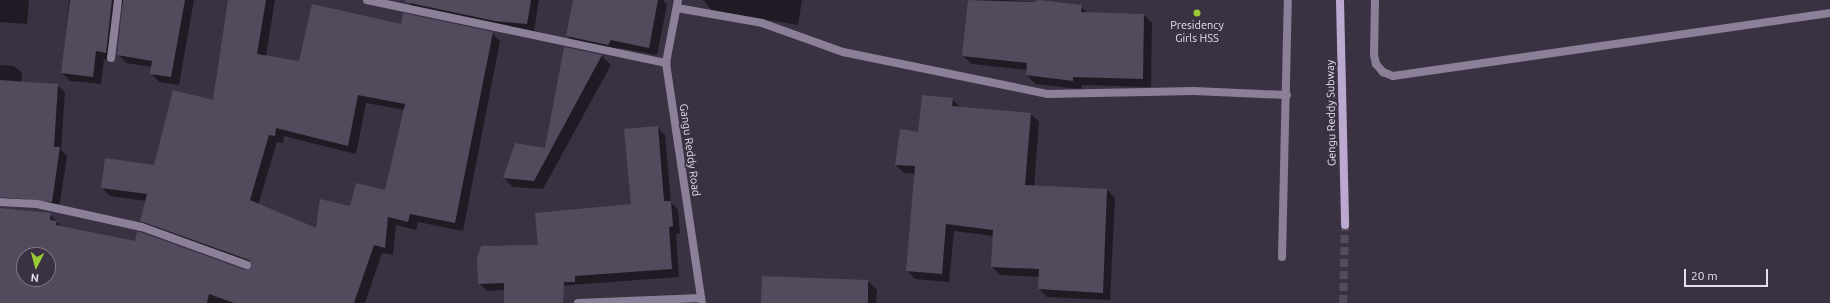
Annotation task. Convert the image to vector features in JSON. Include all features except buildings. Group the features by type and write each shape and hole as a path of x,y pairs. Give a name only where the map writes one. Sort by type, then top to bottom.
{"main road":[{"name":"Gengu Reddy Subway","path":"1340,0 1344,225"}],"street":[{"path":"111,58 118,0"},
{"path":"367,0 666,63"},
{"path":"1282,257 1287,95 1288,0"},
{"path":"1375,0 1374,55 1376,64 1383,72 1393,76 1830,13"},
{"path":"678,4 762,23 843,52 1047,94 1194,91 1287,95"},
{"name":"Gangu Reddy Road","path":"678,4 666,63 701,300"},
{"path":"0,202 37,204 142,227 247,264"},
{"path":"578,303 701,300"}],"tunnel":[{"path":"1343,303 1345,225"}],"place":[{"name":"Presidency Girls HSS","path":"1197,13"}]}
